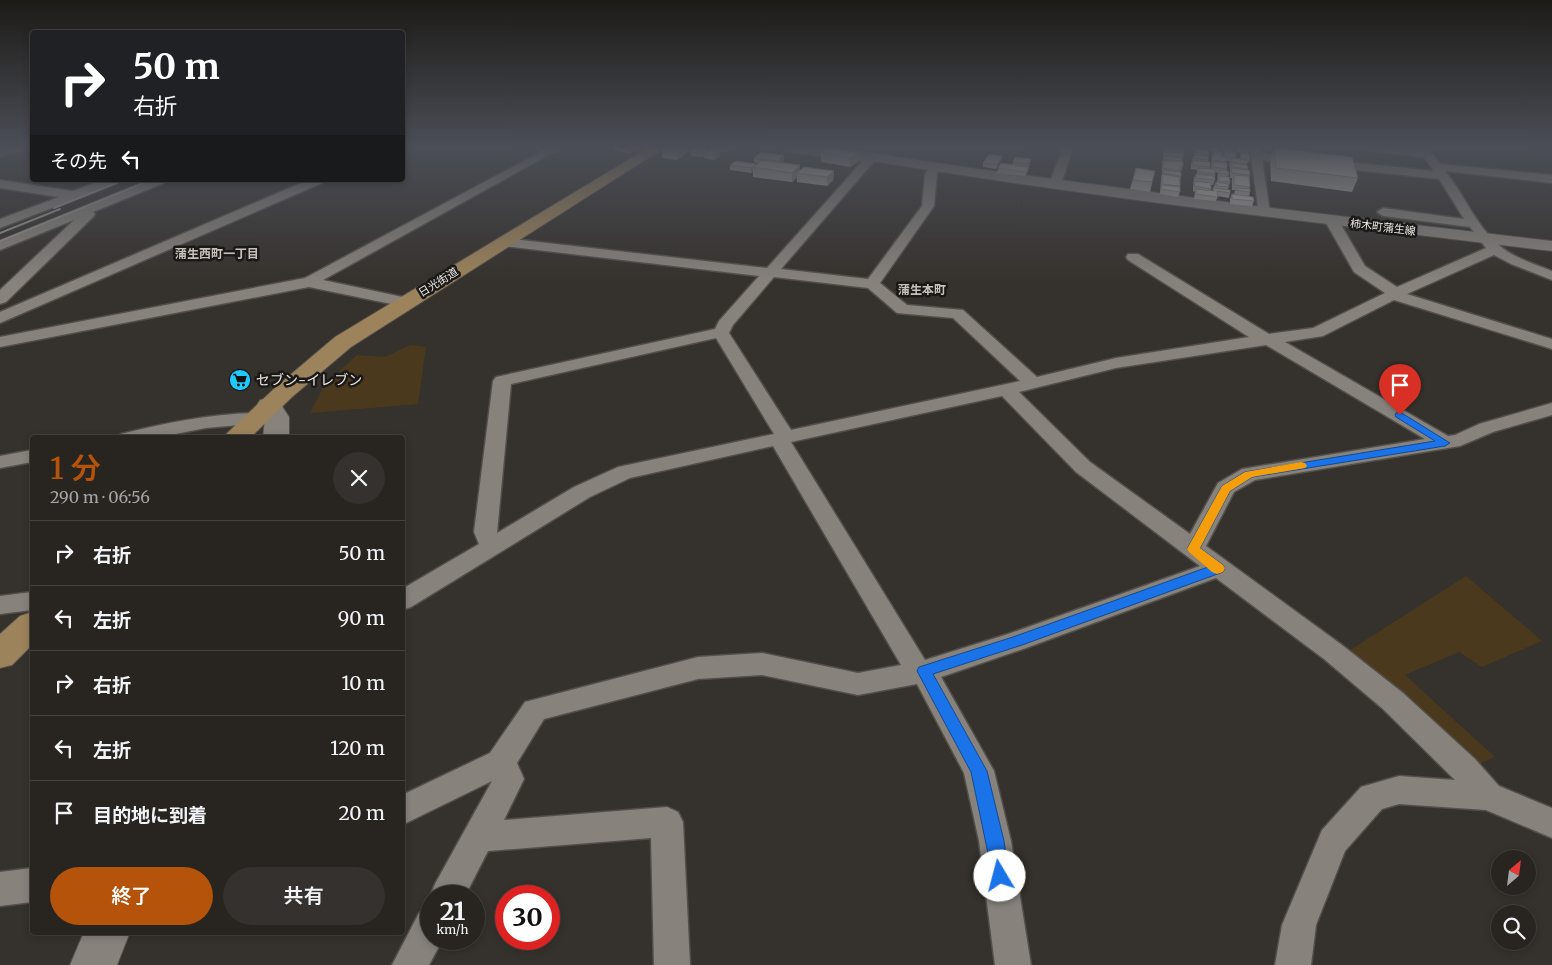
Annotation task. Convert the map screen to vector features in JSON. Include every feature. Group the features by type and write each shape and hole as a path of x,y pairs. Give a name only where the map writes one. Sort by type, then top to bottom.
{"main road":[{"name":"日光街道","path":"238,435 330,352 406,302 583,193"},
{"name":"柿木町蒲生線","path":"1122,193 1491,244 1552,246"},
{"path":"262,412 276,417 276,435"},
{"path":"0,654 30,627"},
{"path":"92,965 107,935"}],"street":[{"path":"62,193 76,195"},
{"path":"0,224 81,193"},
{"path":"0,246 129,193"},
{"path":"0,318 288,193"},
{"path":"0,342 309,282 473,193"},
{"path":"721,333 725,324 845,193"},
{"path":"872,284 928,206 929,193"},
{"path":"1261,193 1264,212"},
{"path":"1454,193 1474,224 1491,244 1516,261 1552,276"},
{"path":"2,295 96,207"},
{"path":"1383,212 1474,224"},
{"path":"1332,221 1359,269 1394,294 1552,344"},
{"path":"503,242 872,284 903,310 957,313 1034,383"},
{"path":"405,600 582,492 625,472 1006,390 1116,363 1317,332 1491,244"},
{"path":"1133,257 1266,339 1385,406 1445,443"},
{"path":"309,282 406,302"},
{"path":"721,333 979,771 995,841 1012,965"},
{"path":"492,546 485,532 502,381 721,333"},
{"path":"1006,390 1083,467 1333,652 1393,701 1464,768 1488,796"},
{"path":"1193,549 1226,488 1249,474 1460,440 1486,428 1552,409"},
{"path":"141,435 262,412"},
{"path":"0,462 30,456"},
{"path":"405,810 501,762 534,710 698,668 762,664 858,684 922,672 1017,641 1218,568"},
{"path":"0,605 30,601"},
{"path":"452,885 509,780 501,762"},
{"path":"1292,965 1299,925 1333,841 1372,797 1399,790 1488,796 1552,823"},
{"path":"478,836 667,822 672,965"},
{"path":"0,889 30,885"},
{"path":"410,965 420,946"}],"shaded area":[{"path":"410,345 426,347 418,404 310,413 325,384 357,355 385,357"},
{"path":"1466,576 1542,641 1482,667 1459,652 1405,675 1495,757 1476,765 1390,684 1350,650"}],"building":[{"path":"1217,193 1218,197 1196,194"},
{"path":"1232,194 1253,197 1254,201 1232,199"}],"railway":[{"path":"54,208 91,193"},
{"path":"0,241 119,193"},
{"path":"0,233 60,209"}],"slow traffic":[{"path":"1217,569 1193,549 1226,488 1249,474 1301,466"}],"place":[{"name":"セブン-イレブン","path":"240,380"}],"district":[{"name":"蒲生西町一丁目","path":"217,253"},
{"name":"蒲生本町","path":"922,289"}],"route":[{"path":"1000,876 995,841 979,771 924,671 1017,641 1218,568 1193,549 1226,488 1249,474 1445,443 1400,415"}]}
